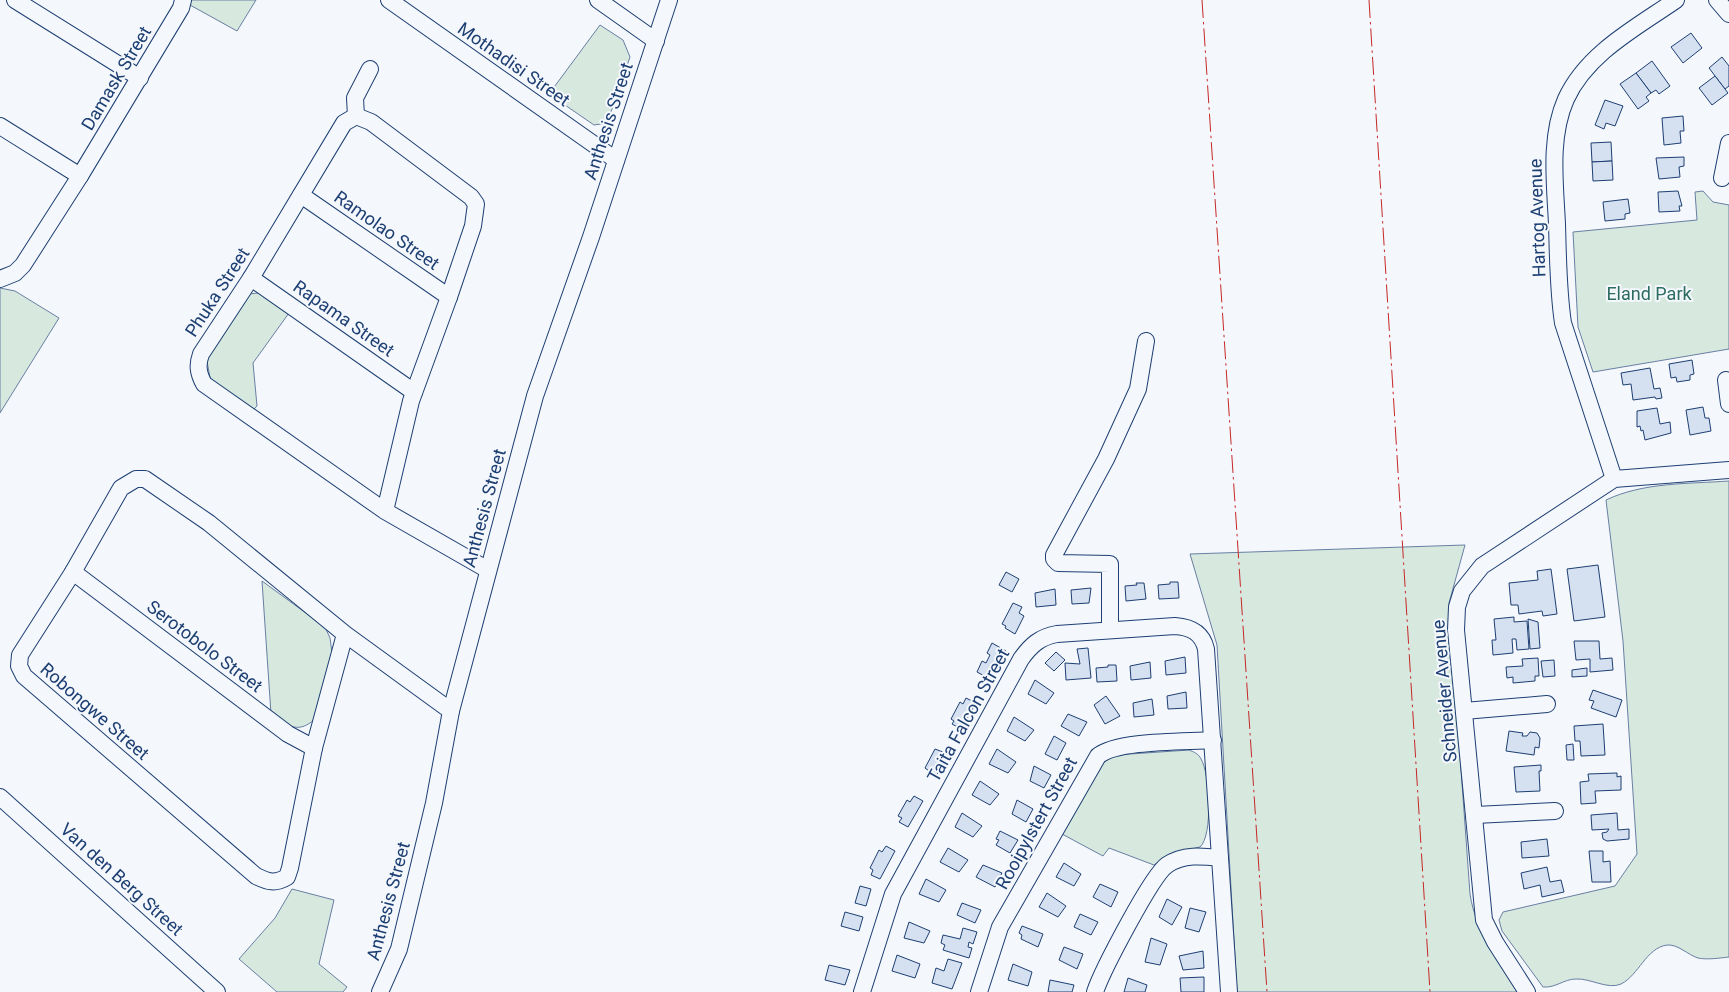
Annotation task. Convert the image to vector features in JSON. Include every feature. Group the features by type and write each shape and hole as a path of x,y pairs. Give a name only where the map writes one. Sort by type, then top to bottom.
{"street":[{"path":"15,0 140,78"},
{"name":"Damask Street","path":"0,279 15,273 23,265 140,78 181,8 183,0"},
{"name":"Mothadisi Street","path":"389,0 616,160"},
{"path":"598,0 656,41"},
{"name":"Anthesis Street","path":"380,992 399,949 434,803 450,711 535,396 669,0"},
{"name":"Hartog Avenue","path":"1614,479 1564,323 1560,298 1554,148 1566,98 1586,70 1606,48 1676,0"},
{"path":"1717,0 1729,14"},
{"path":"370,69 354,98 356,116 371,122 471,197 476,204 473,226 414,392 385,511"},
{"name":"Phuka Street","path":"356,116 344,124 251,278 201,354 198,363 199,375 204,384 385,511 488,570"},
{"path":"0,126 80,176"},
{"path":"1722,178 1729,143"},
{"name":"Ramolao Street","path":"301,195 449,297"},
{"name":"Rapama Street","path":"251,278 414,392"},
{"path":"1110,630 1110,564 1058,563 1054,559 1054,555 1106,458 1138,389 1146,341"},
{"path":"1726,380 1729,404"},
{"name":"Schneider Avenue","path":"1527,992 1494,942 1484,920 1456,630 1457,607 1462,590 1482,566 1614,479 1729,470"},
{"name":"Robongwe Street","path":"345,634 314,748 287,877 279,882 269,882 256,876 24,676 19,666 20,655 74,572 122,488 136,479 146,479 209,523 345,634 450,711"},
{"name":"Serotobolo Street","path":"74,572 288,734 314,748"},
{"name":"Taita Falcon Street","path":"862,992 893,894 1021,659 1030,646 1045,637 1110,630 1183,626 1200,635 1206,648 1229,992"},
{"path":"1464,711 1547,704"},
{"name":"Rooipylstert Street","path":"979,992 1000,927 1098,756 1108,749 1124,746 1213,740"},
{"name":"Van den Berg Street","path":"0,797 217,992"},
{"path":"1475,815 1555,811"},
{"path":"1095,992 1103,972 1163,868 1183,858 1220,858"}],"green space":[{"path":"191,0 256,0 237,31 190,5"},
{"path":"600,25 623,40 630,57 607,123 594,125 549,94"},
{"name":"Eland Park","path":"1703,191 1713,202 1729,205 1729,349 1593,372 1578,327 1573,232 1697,220 1695,192"},
{"path":"0,288 15,291 59,318 0,413"},
{"path":"258,293 271,297 289,313 253,363 257,406 252,411 210,378 207,361 210,350 249,294"},
{"path":"1729,481 1729,957 1698,958 1675,946 1667,945 1653,951 1633,975 1621,984 1610,986 1576,979 1543,987 1502,931 1499,920 1503,912 1615,886 1637,854 1623,641 1606,500 1621,494 1651,487"},
{"path":"1465,545 1449,603 1470,894 1477,921 1489,946 1520,992 1237,992 1217,645 1190,554"},
{"path":"262,581 325,627 330,638 332,653 315,719 303,727 288,725 271,714"},
{"path":"1189,750 1198,754 1201,759 1208,790 1207,831 1200,847 1170,854 1154,865 1109,848 1103,856 1062,834 1100,765 1115,755"},
{"path":"292,889 334,900 319,964 347,987 343,992 277,992 239,959 275,918"}],"building":[{"path":"1691,33 1702,48 1683,63 1671,47"},
{"path":"1722,57 1729,66 1729,86 1725,89 1709,68"},
{"path":"1652,61 1670,86 1659,94 1656,90 1651,93 1636,73"},
{"path":"1636,73 1651,93 1646,97 1649,101 1638,109 1620,84"},
{"path":"1715,76 1728,93 1712,105 1699,88"},
{"path":"1605,100 1623,106 1615,126 1606,123 1604,129 1595,125"},
{"path":"1683,116 1684,131 1680,131 1681,143 1664,145 1662,118"},
{"path":"1611,142 1612,161 1592,162 1591,143"},
{"path":"1684,157 1684,166 1679,167 1680,177 1659,179 1656,158"},
{"path":"1612,161 1613,180 1593,181 1592,162"},
{"path":"1678,191 1682,206 1679,206 1680,211 1659,212 1658,192"},
{"path":"1628,199 1630,213 1625,214 1625,219 1605,221 1603,202"},
{"path":"1692,360 1694,374 1690,375 1690,380 1677,382 1676,377 1671,378 1669,364"},
{"path":"1650,368 1654,389 1660,388 1662,398 1633,400 1631,384 1623,385 1621,373"},
{"path":"1703,407 1705,418 1709,418 1711,431 1690,435 1686,410"},
{"path":"1657,408 1660,424 1670,422 1671,433 1645,440 1643,430 1641,431 1640,426 1637,427 1637,411"},
{"path":"1598,565 1605,617 1574,621 1567,569"},
{"path":"1551,569 1557,614 1543,616 1542,611 1519,614 1518,605 1511,605 1509,583 1538,580 1537,571"},
{"path":"1006,572 1019,579 1012,592 999,585"},
{"path":"1170,582 1178,582 1179,598 1159,599 1158,585 1170,584"},
{"path":"1136,583 1144,583 1146,599 1126,601 1125,586 1137,585"},
{"path":"1091,588 1089,603 1072,604 1071,590"},
{"path":"1055,589 1056,605 1036,607 1035,593"},
{"path":"1013,603 1022,607 1019,613 1024,616 1015,634 1002,624"},
{"path":"1514,617 1514,622 1527,621 1529,649 1517,650 1516,639 1512,639 1513,653 1493,655 1492,640 1496,640 1494,619"},
{"path":"1528,619 1538,622 1540,648 1530,649"},
{"path":"1574,641 1599,641 1600,659 1612,658 1613,670 1590,672 1590,659 1576,660"},
{"path":"992,643 1006,651 990,679 977,672 982,661 986,663 990,655 987,653"},
{"path":"1088,648 1091,678 1066,680 1065,663 1080,664 1077,649"},
{"path":"1056,652 1065,660 1054,671 1045,663"},
{"path":"1185,657 1186,673 1166,675 1165,661"},
{"path":"1538,658 1539,676 1535,676 1535,681 1513,683 1513,677 1507,678 1506,667 1523,666 1522,659"},
{"path":"1554,660 1555,676 1543,677 1541,661"},
{"path":"1150,662 1151,678 1131,680 1130,666"},
{"path":"1108,665 1116,665 1117,681 1097,682 1096,668 1108,667"},
{"path":"1587,668 1587,676 1572,677 1572,670"},
{"path":"1035,680 1054,693 1046,704 1028,694"},
{"path":"1593,690 1622,700 1616,717 1591,708 1594,701 1589,700"},
{"path":"1186,692 1187,708 1168,709 1167,696"},
{"path":"1106,696 1120,716 1105,724 1094,705"},
{"path":"966,698 976,703 961,729 952,724 954,721 951,719 960,702 963,704"},
{"path":"1152,699 1154,715 1134,717 1133,703"},
{"path":"1068,714 1087,722 1079,736 1061,726"},
{"path":"1014,717 1034,730 1025,741 1007,731"},
{"path":"1603,724 1605,755 1581,756 1580,741 1575,741 1574,726"},
{"path":"1509,731 1523,733 1522,736 1527,736 1530,732 1537,733 1540,738 1539,748 1535,747 1534,755 1506,751"},
{"path":"1054,736 1066,743 1057,760 1045,754"},
{"path":"1573,744 1574,760 1567,760 1566,745"},
{"path":"935,749 948,754 936,776 925,768"},
{"path":"997,749 1016,762 1008,773 989,764"},
{"path":"1541,765 1541,771 1539,771 1540,791 1516,792 1514,767"},
{"path":"1034,766 1051,775 1044,788 1030,781"},
{"path":"1617,773 1617,777 1621,776 1621,790 1595,791 1596,803 1581,804 1580,782 1589,781 1588,774"},
{"path":"980,781 999,794 990,805 972,795"},
{"path":"914,796 923,801 908,827 899,822 902,818 898,816 907,800 910,802"},
{"path":"1017,800 1033,809 1026,822 1012,814"},
{"path":"962,813 982,826 973,837 955,827"},
{"path":"1617,813 1618,830 1629,829 1629,839 1607,841 1603,839 1602,833 1607,832 1609,829 1592,830 1591,815"},
{"path":"1000,831 1018,840 1010,853 996,845 999,840 996,839"},
{"path":"1547,839 1549,856 1522,858 1521,842"},
{"path":"886,846 895,851 880,879 871,875 873,870 870,868 879,850 882,852"},
{"path":"948,848 968,860 959,872 940,862"},
{"path":"1589,851 1603,851 1603,862 1610,861 1611,882 1592,882"},
{"path":"1064,863 1081,874 1074,886 1056,877"},
{"path":"983,865 1002,873 995,887 976,877"},
{"path":"1547,867 1550,882 1561,880 1564,892 1542,897 1540,885 1524,889 1521,873"},
{"path":"926,879 946,890 939,902 919,894"},
{"path":"1100,884 1118,892 1111,907 1093,897"},
{"path":"860,886 871,889 866,906 855,903"},
{"path":"1047,893 1066,906 1058,917 1039,907"},
{"path":"1167,899 1182,907 1172,925 1159,917"},
{"path":"962,903 981,910 975,923 957,915"},
{"path":"1190,908 1206,912 1199,932 1185,928"},
{"path":"845,912 863,917 859,931 841,926"},
{"path":"1080,914 1098,922 1091,935 1074,927"},
{"path":"909,922 930,931 924,943 904,938"},
{"path":"1022,926 1043,934 1038,947 1021,939 1022,935 1019,933"},
{"path":"963,928 977,932 973,944 969,942 968,947 972,948 969,958 943,950 945,945 941,943 943,935 960,939"},
{"path":"1151,938 1167,944 1160,965 1145,962"},
{"path":"1064,947 1083,954 1077,969 1059,960"},
{"path":"1203,951 1204,968 1183,970 1179,956"},
{"path":"897,955 920,964 915,978 892,971"},
{"path":"948,959 962,963 952,989 932,983 936,968 944,971"},
{"path":"1013,964 1032,972 1028,986 1008,980"},
{"path":"829,965 850,970 845,985 825,980"},
{"path":"1204,977 1204,992 1181,992 1180,978"},
{"path":"1128,978 1147,985 1145,992 1124,992"},
{"path":"1050,980 1074,985 1072,992 1048,992"}],"power":[{"path":"1202,0 1267,992"},
{"path":"1369,0 1430,992"}]}
